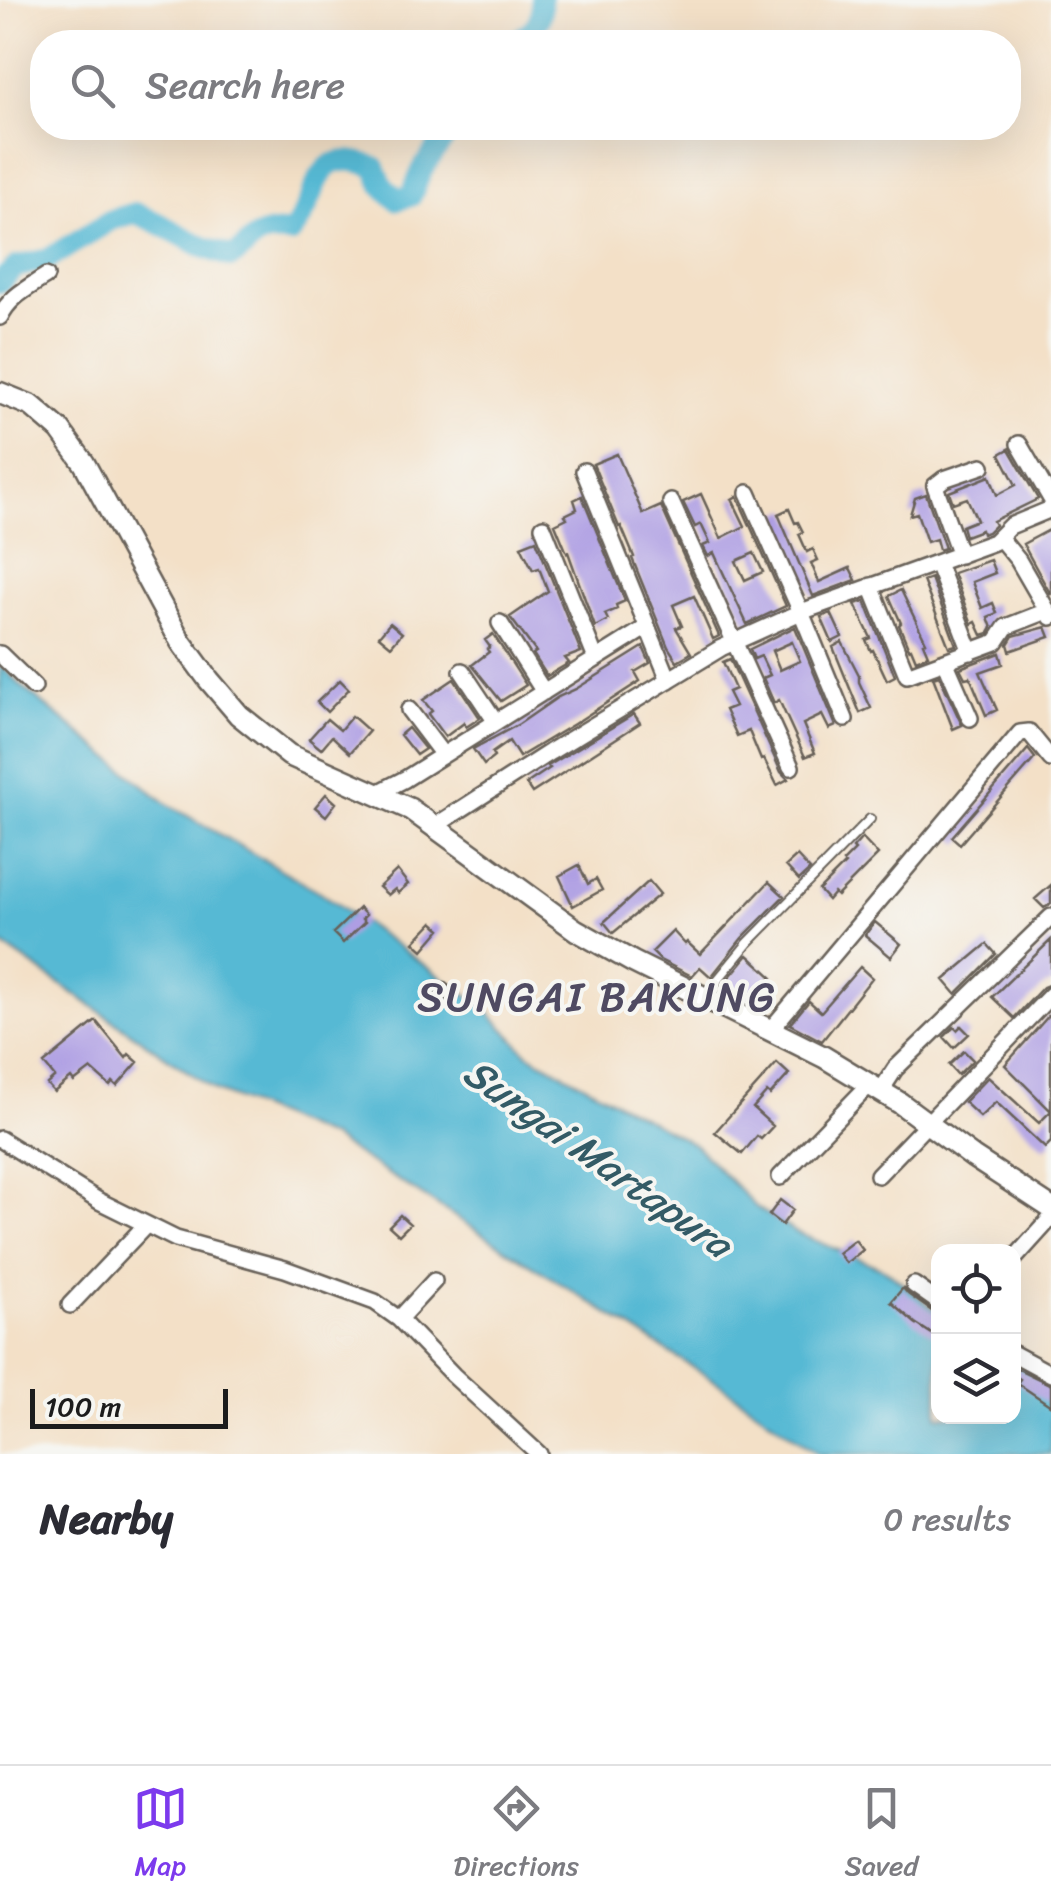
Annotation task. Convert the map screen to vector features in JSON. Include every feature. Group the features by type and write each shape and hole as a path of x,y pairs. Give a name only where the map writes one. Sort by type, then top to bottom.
{"street":[{"path":"0,318 14,296 46,276"},
{"path":"0,393 32,406 68,440 181,642 240,715 288,755 396,801 576,930 824,1056 1051,1208"},
{"path":"1019,444 1051,499"},
{"path":"960,554 935,486 982,466"},
{"path":"584,471 669,680"},
{"path":"748,493 845,719"},
{"path":"671,502 791,767"},
{"path":"434,826 736,641 801,612 994,542 1010,526 1051,510"},
{"path":"543,527 596,659"},
{"path":"871,586 907,675 971,652 996,642 1006,627 1049,614 1018,560 999,537"},
{"path":"936,564 971,652"},
{"path":"500,623 544,692"},
{"path":"378,794 647,627"},
{"path":"0,654 34,687"},
{"path":"945,661 970,718"},
{"path":"462,671 496,722"},
{"path":"409,710 443,755"},
{"path":"1040,743 1051,728"},
{"path":"771,1029 1020,733 1029,732 1051,759"},
{"path":"780,1178 1051,918"},
{"path":"878,1174 1051,994"},
{"path":"0,1139 99,1202 176,1240 285,1269 375,1302 398,1319 539,1454"},
{"path":"1021,1251 1051,1218"},
{"path":"70,1305 146,1225"},
{"path":"398,1319 434,1281"},
{"path":"914,1285 931,1297"},
{"path":"1021,1358 1051,1374"}],"lane":[{"path":"704,996 748,943 870,819"}],"water":[{"name":"Sungai Martapura","path":"0,665 167,804 323,894 484,1007 528,1054 695,1145 756,1207 795,1232 886,1270 931,1306 931,1424 1021,1424 1021,1362 1051,1378 1051,1454 819,1454 718,1383 331,1138 216,1091 0,943"}],"building":[{"path":"1009,449 1038,499 993,521 995,525 988,532 982,534 981,530 965,536 962,526 977,520 967,498 953,503 949,492 990,476 997,495 1016,485 1000,454"},
{"path":"617,454 643,514 661,506 719,636 713,639 694,596 673,605 682,626 676,628 691,653 677,661 593,464"},
{"path":"701,494 721,538 745,526 732,499 737,496 786,606 747,624 714,553 708,556 703,546 710,543 701,524 695,527 683,502","holes":["754,553 763,572 745,580 736,561"]},
{"path":"926,494 945,548 939,550 936,539 927,542 917,513 910,515 915,498"},
{"path":"582,496 625,601 605,614 608,620 595,627 555,524 577,509 574,500"},
{"path":"789,509 803,532 799,534 807,552 813,549 818,560 811,563 819,582 850,568 856,580 813,596 778,514"},
{"path":"1051,529 1051,595 1023,544"},
{"path":"536,540 581,652 565,658 569,663 547,676 533,654 536,652 510,617 548,591 539,568 533,570 521,546"},
{"path":"990,560 995,573 972,582 982,608 993,603 997,613 988,617 992,628 982,635 976,622 972,624 953,573"},
{"path":"931,578 956,645 949,647 923,581"},
{"path":"901,590 926,642 923,643 928,655 916,660 889,596"},
{"path":"865,601 895,676 887,680 866,640 871,638 855,604"},
{"path":"831,613 842,637 832,642 821,617"},
{"path":"390,623 402,633 391,646 379,636"},
{"path":"795,627 836,726 829,729 822,715 803,724 815,753 805,757 779,700 774,703 763,678 770,675 761,656 754,659 750,649","holes":["792,642 800,661 780,670 772,651"]},
{"path":"1046,627 1050,637 1010,651 1008,644 1013,636"},
{"path":"493,634 526,685 501,701 472,665 489,652 485,640"},
{"path":"842,642 871,708 860,713 833,647"},
{"path":"643,647 650,663 635,672 640,681 519,757 509,741 492,753 494,757 484,765 473,749 519,724"},
{"path":"1000,653 1003,664 980,672 997,710 986,715 970,677 965,678 960,668"},
{"path":"730,659 781,772 788,779 777,785 749,731 737,736 725,710 735,706 728,692 735,689 723,662"},
{"path":"939,675 962,725 953,729 933,677"},
{"path":"454,679 480,718 466,727 464,723 445,737 423,700"},
{"path":"340,680 349,689 327,712 317,702"},
{"path":"634,714 640,723 532,793 526,784 548,766"},
{"path":"352,716 369,731 350,753 332,736 321,749 309,739 327,719 340,730"},
{"path":"408,728 425,749 416,755 400,735"},
{"path":"1028,749 1035,758 960,844 952,837"},
{"path":"326,794 336,803 326,816 315,807"},
{"path":"862,838 878,855 837,896 834,893 828,900 819,890 845,864"},
{"path":"797,856 810,870 799,880 786,866"},
{"path":"579,865 588,884 596,879 602,890 573,906 559,876"},
{"path":"397,870 408,884 398,893 395,889 388,895 379,887"},
{"path":"649,881 660,894 613,933 604,922"},
{"path":"769,882 784,896 742,938 711,977 700,967 692,976 652,952 673,931 700,954"},
{"path":"1051,885 1051,904 1044,908 1035,899"},
{"path":"359,908 366,915 362,919 365,922 343,943 333,933"},
{"path":"433,922 441,929 423,950 414,942"},
{"path":"875,922 901,944 891,957 865,935"},
{"path":"1051,940 1051,984 1043,987 1014,1018 992,997"},
{"path":"987,944 996,954 956,994 944,980"},
{"path":"748,955 772,977 748,1004 722,986"},
{"path":"860,967 872,978 822,1041 790,1024 809,1001 821,1012"},
{"path":"444,982 454,990 438,1009 428,1002"},
{"path":"1051,1013 1051,1111 1005,1065"},
{"path":"96,1021 126,1058 129,1054 138,1062 117,1086 113,1082 110,1086 91,1069 54,1092 47,1084 55,1077 44,1064"},
{"path":"961,1026 969,1034 954,1048 944,1037"},
{"path":"964,1051 973,1060 958,1075 949,1065"},
{"path":"777,1063 789,1074 753,1108 773,1126 761,1139 757,1136 742,1154 715,1132"},
{"path":"988,1077 1039,1123 1051,1111 1051,1142 1045,1148 996,1102 980,1117 964,1102"},
{"path":"780,1200 793,1210 782,1225 769,1215"},
{"path":"400,1215 410,1224 399,1235 389,1226"},
{"path":"855,1240 863,1250 846,1263 838,1253"},
{"path":"903,1288 931,1310 931,1333 915,1323 891,1302"},
{"path":"1021,1370 1051,1385 1051,1406 1021,1386"}],"waterway":[{"path":"532,30 538,21 541,0"},
{"path":"0,282 16,267 48,259 111,220 135,213 232,257 262,235 291,233 320,178 338,162 354,161 375,167 383,186 397,200 411,196 423,168 443,140"}],"district":[{"name":"SUNGAI BAKUNG","path":"597,997"}]}
